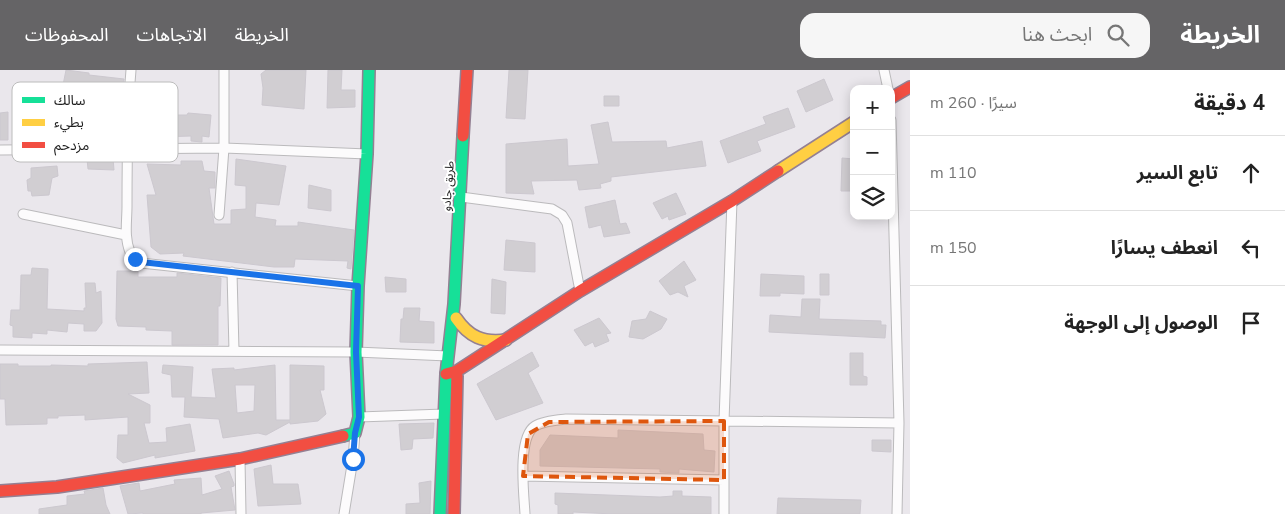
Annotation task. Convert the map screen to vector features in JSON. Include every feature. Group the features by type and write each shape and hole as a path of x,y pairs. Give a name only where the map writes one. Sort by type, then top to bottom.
{"main road":[{"path":"0,490 56,487 240,459 355,433 359,417 356,352 358,286 367,154 369,70"},
{"name":"طريق جادو","path":"440,514 444,414 452,372 448,356 454,304 467,70"},
{"path":"895,96 910,87"},
{"path":"452,372 506,340 580,291 732,200 850,125"},
{"name":"طريق جادو","path":"454,304 456,318 452,372 454,514"},
{"path":"456,318 462,328 477,338 494,342 506,340"}],"street":[{"path":"219,215 224,148 224,70"},
{"path":"884,70 887,85"},
{"path":"891,130 899,423 897,514"},
{"path":"178,148 224,148 367,154"},
{"path":"127,162 126,235 130,253 141,262 358,286"},
{"path":"461,197 552,209 562,215 567,223 580,291"},
{"path":"724,514 724,421 732,200"},
{"path":"23,214 126,235"},
{"path":"232,272 234,351"},
{"path":"0,350 356,352 448,356"},
{"path":"359,417 444,414"},
{"path":"525,514 523,476 525,446 528,434 534,426 549,422 566,419 899,423"},
{"path":"344,514 353,459 355,433"},
{"path":"240,459 241,514"},
{"path":"523,476 724,480"}],"highlighted area":[{"path":"724,421 724,480 523,476 528,434 549,422"}],"building":[{"path":"66,70 124,79 123,82 64,82"},
{"path":"266,70 306,70 304,109 262,105 263,88 261,74"},
{"path":"328,70 342,70 341,90 355,90 355,107 327,108"},
{"path":"509,70 528,70 525,119 506,118"},
{"path":"824,79 833,100 806,112 797,91"},
{"path":"604,96 619,96 619,106 604,106"},
{"path":"788,108 795,127 757,141 761,151 728,163 720,141 766,124 763,117"},
{"path":"8,112 8,140 0,140 0,113"},
{"path":"188,113 211,115 209,137 202,136 202,142 191,141 191,136 178,136 178,115 187,115"},
{"path":"608,122 612,142 666,141 667,148 702,141 706,166 611,177 611,181 600,184 601,188 579,190 577,180 531,181 534,194 506,193 506,144 567,139 568,166 599,164 591,125"},
{"path":"842,158 850,159 850,191 841,191"},
{"path":"236,159 286,166 279,205 256,203 255,217 276,220 275,226 298,226 298,222 354,230 351,269 347,268 348,261 295,259 294,267 274,267 183,256 184,253 160,254 151,247 147,195 156,195 147,164 181,165 181,161 202,161 204,171 215,172 215,188 209,188 214,224 231,224 231,210 246,209 246,186 235,185"},
{"path":"87,162 113,162 114,170 88,169"},
{"path":"57,166 58,176 52,178 49,195 32,196 31,191 28,191 27,180 31,178 31,168"},
{"path":"309,185 331,190 331,211 308,208"},
{"path":"676,193 686,214 669,220 668,216 662,219 653,203"},
{"path":"615,200 620,224 626,223 630,233 604,237 601,225 589,228 585,207"},
{"path":"506,240 535,243 535,272 504,270"},
{"path":"684,261 696,280 684,286 688,297 678,292 670,295 659,281"},
{"path":"32,268 48,269 47,309 84,311 84,308 86,308 85,283 95,283 96,293 101,291 102,323 96,331 84,331 84,324 68,323 67,332 47,330 47,334 32,333 32,338 13,337 13,326 10,325 11,310 20,310 21,275 31,275"},
{"path":"117,271 138,271 138,277 177,277 177,273 221,278 220,306 218,306 218,345 172,345 172,331 146,330 146,327 118,326 116,319"},
{"path":"761,274 804,276 804,294 780,293 780,296 760,296"},
{"path":"820,274 829,274 829,295 820,295"},
{"path":"385,277 406,279 406,292 386,292"},
{"path":"492,279 506,282 505,314 491,313"},
{"path":"802,299 820,299 819,319 881,321 881,325 886,325 885,338 769,332 770,315 801,317"},
{"path":"404,308 420,308 419,321 434,322 434,343 400,342 401,319 403,319"},
{"path":"650,311 667,319 661,329 643,339 629,337 632,321 646,319"},
{"path":"599,318 611,333 606,334 609,341 595,347 593,342 585,346 574,330"},
{"path":"532,352 539,366 528,373 543,403 496,420 477,384"},
{"path":"850,353 863,353 863,376 867,377 867,385 850,385"},
{"path":"147,362 149,393 128,394 150,405 150,423 144,423 149,443 167,442 166,428 190,424 195,451 155,458 155,455 123,463 117,458 118,435 128,435 128,417 85,420 85,415 58,416 58,418 47,418 47,424 6,425 5,399 0,399 0,364 18,364 18,366 88,366 88,364"},
{"path":"163,365 193,367 191,397 216,398 212,369 234,368 234,370 275,365 276,420 290,420 290,365 324,366 324,390 320,390 326,414 318,421 290,424 290,422 266,435 258,433 223,438 219,419 184,417 185,397 172,397 171,375 162,373","holes":["235,385 255,385 254,411 237,413"]},
{"path":"434,423 433,438 413,439 412,449 401,450 399,424"},
{"path":"618,430 703,434 704,450 715,451 714,472 679,469 679,473 660,472 660,469 540,466 540,450 550,435 618,438"},
{"path":"872,440 891,440 891,452 872,451"},
{"path":"271,465 273,484 298,484 301,504 258,506 254,469"},
{"path":"229,471 234,484 231,487 235,510 201,514 128,514 120,486 139,483 140,491 175,484 174,480 201,478 202,495 222,489 215,476"},
{"path":"431,481 430,514 406,514 406,504 420,503 419,483"},
{"path":"103,488 106,505 110,514 39,514 39,509 67,505 67,496 85,494 84,491"},
{"path":"673,491 682,491 682,496 711,497 711,514 573,512 573,514 558,514 558,505 555,504 555,493 660,497 673,496"},
{"path":"778,498 861,500 860,514 777,514"}],"traffic: fast":[{"path":"343,436 355,433 359,417 356,352 358,286 367,154 369,70"},
{"path":"440,514 446,374 454,304 463,136"}],"traffic: slow":[{"path":"778,171 850,125"},
{"path":"456,318 466,330 477,337 498,341 506,340"}],"traffic: jam":[{"path":"463,136 467,70"},
{"path":"895,96 910,87"},
{"path":"446,374 457,371 580,291 732,201 778,171"},
{"path":"454,514 457,376"},
{"path":"0,491 57,487 240,459 343,436"}],"route":[{"path":"135,259 141,262 358,286 356,352 359,417 355,433 353,459"}]}
